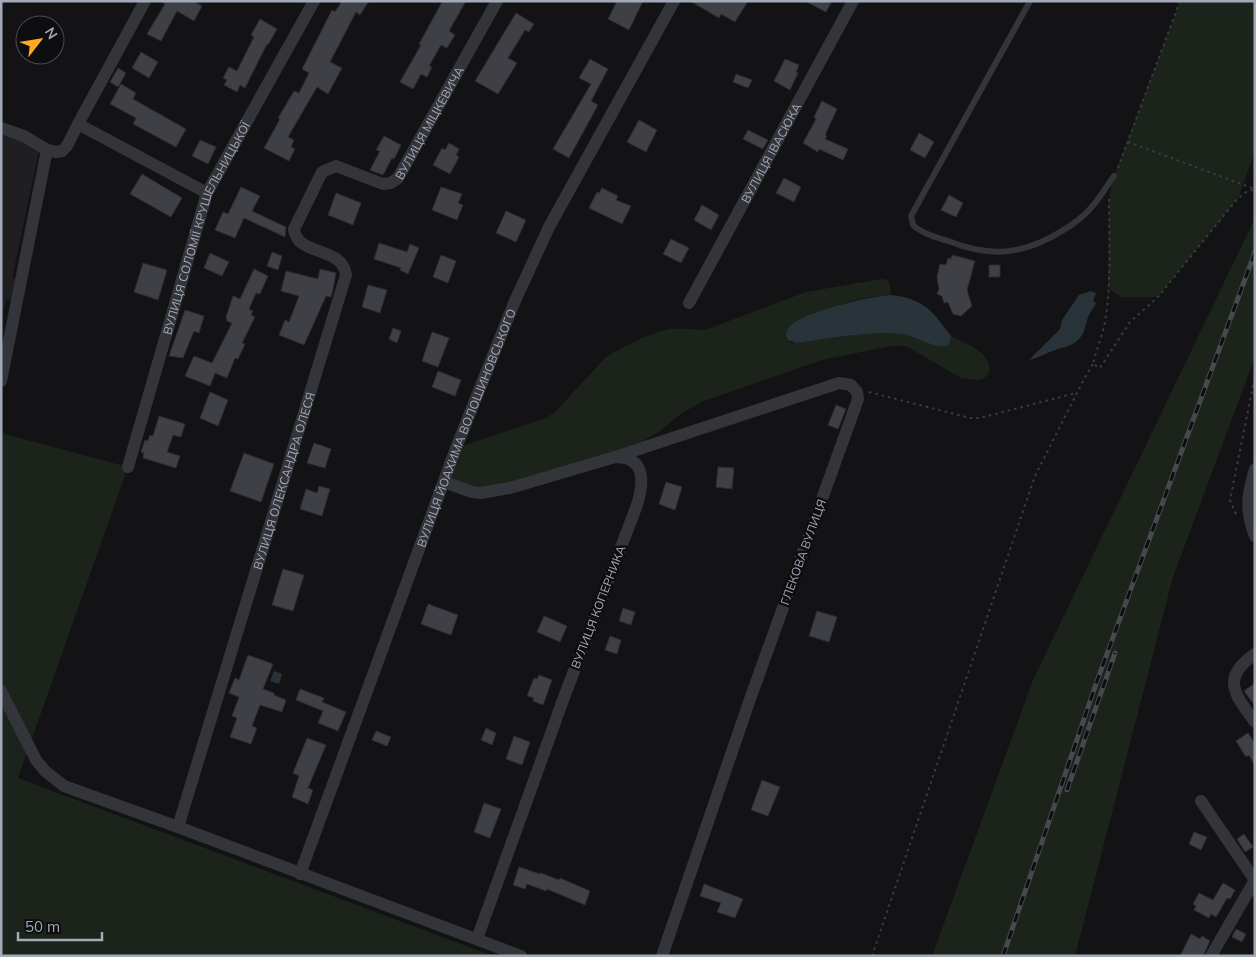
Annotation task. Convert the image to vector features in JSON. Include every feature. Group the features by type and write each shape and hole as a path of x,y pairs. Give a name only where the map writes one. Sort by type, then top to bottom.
{"street":[{"path":"1,128 24,136 47,150 57,152 65,149 145,1"},
{"name":"ВУЛИЦЯ СОЛОМІЇ КРУШЕЛЬНИЦЬКОЇ","path":"128,467 207,193 314,1"},
{"name":"ВУЛИЦЯ МІЦКЕВИЧА","path":"328,168 336,166 382,184 391,183 398,178 497,1"},
{"name":"ВУЛИЦЯ ЙОАХИМА ВОЛОШИНОВСЬКОГО","path":"300,874 444,482 510,312 550,227 674,1"},
{"name":"ВУЛИЦЯ ІВАСЮКА","path":"688,303 853,1"},
{"path":"78,124 207,193"},
{"path":"1,381 47,150"},
{"name":"ВУЛИЦЯ ОЛЕКСАНДРА ОЛЕСЯ","path":"178,827 346,275 345,266 339,260 299,242 294,236 294,229 322,172 328,168"},
{"path":"444,482 472,492 481,493 510,488 615,457 839,383 846,383 855,388"},
{"name":"ГЛЕКОВА ВУЛИЦЯ","path":"662,956 749,702 858,399 855,388"},
{"name":"ВУЛИЦЯ КОПЕРНИКА","path":"477,939 563,700 641,492 642,480 640,470 627,458 615,457"},
{"path":"1255,470 1247,502 1250,522 1255,536"},
{"path":"1255,654 1238,668 1233,682 1238,699 1255,722"},
{"path":"1,691 36,760 53,780 64,786 521,956"},
{"path":"1201,800 1255,880 1211,956"}],"lane":[{"path":"1030,1 911,216 913,225 921,231 975,250 1002,251 1022,249 1042,243 1079,220 1091,209 1114,176"}],"path":[{"path":"1114,176 1180,1"},
{"path":"1128,142 1255,189"},
{"path":"1093,364 1100,368 1130,322 1158,298 1238,198 1246,192 1255,189"},
{"path":"872,956 1035,476 1093,364 1104,328 1108,288 1109,198"},
{"path":"1250,522 1235,513 1230,500 1255,376"},
{"path":"855,388 970,418 980,418 1077,393"}],"shaded area":[{"path":"1180,1 1255,1 1255,152 1238,198 1158,297 1121,297 1108,288 1109,198 1114,176"},
{"path":"1,128 40,146 12,278 17,280 13,301 6,300 1,325"},
{"path":"1255,218 1255,357 1173,577 1075,956 932,956 1033,680"},
{"path":"881,279 887,280 890,284 891,295 852,301 802,320 790,326 791,343 861,334 888,333 907,335 938,346 944,346 949,344 951,336 978,350 983,355 987,360 989,374 983,379 976,380 961,378 906,346 891,346 822,360 704,401 682,413 659,432 615,457 500,490 444,482 456,448 546,418 555,412 605,358 636,341 669,329 708,329 806,292"},
{"path":"1091,291 1096,293 1093,301 1096,303 1079,339 1070,345 1029,360 1060,329 1062,320 1079,295"},
{"path":"891,295 912,299 926,307 951,336 949,345 938,346 907,335 888,333 861,334 796,343 788,340 786,335 790,326 811,314 854,301"},
{"path":"1,433 128,467 18,778 493,956 1,956"},
{"path":"274,671 282,674 279,684 270,681"}],"building":[{"path":"161,1 194,1 202,6 194,21 177,11 161,41 147,34 165,4"},
{"path":"342,1 369,1 360,15 356,12 330,62 342,68 328,94 317,87 288,137 294,140 291,147 295,149 289,161 264,148 280,119 278,118 294,91 299,93 309,73 302,69 332,10 335,12"},
{"path":"441,1 466,1 449,31 455,35 447,48 441,45 429,66 432,67 427,77 421,74 413,89 400,82 421,45 419,44"},
{"path":"617,1 643,1 629,30 608,19"},
{"path":"690,1 748,1 735,22 721,14 719,18"},
{"path":"805,1 832,1 826,12"},
{"path":"516,13 534,24 529,32 525,30 508,58 517,63 498,94 475,81"},
{"path":"260,19 277,29 267,44 245,88 240,85 237,92 224,85 227,80 223,78 229,67 237,71 254,37 251,35"},
{"path":"141,52 158,62 149,78 132,68"},
{"path":"590,59 608,69 591,101 598,105 569,158 553,149 591,84 579,78"},
{"path":"785,59 799,65 796,72 798,73 790,90 774,81"},
{"path":"118,68 126,73 118,87 110,82"},
{"path":"736,74 752,80 748,88 733,82"},
{"path":"121,84 136,93 133,99 186,129 176,147 133,124 136,118 110,104"},
{"path":"822,101 837,109 825,139 848,149 843,160 819,149 818,152 803,143 816,119 814,117"},
{"path":"639,120 657,130 646,152 627,142"},
{"path":"748,130 768,140 763,149 743,139"},
{"path":"919,133 934,142 925,158 910,150"},
{"path":"384,136 401,145 383,175 370,170 380,151 376,150"},
{"path":"200,140 216,147 208,164 192,156"},
{"path":"449,143 459,149 456,155 459,157 450,174 433,165 442,148 445,150"},
{"path":"142,174 182,198 171,217 130,194"},
{"path":"784,178 801,187 794,202 776,193"},
{"path":"241,187 260,196 252,211 286,227 285,237 244,218 235,238 215,230 223,212 228,214"},
{"path":"441,187 462,194 458,203 463,205 457,220 432,210"},
{"path":"602,188 618,196 616,200 631,206 622,224 589,208 597,192 599,193"},
{"path":"336,193 361,203 353,225 328,215"},
{"path":"949,195 963,203 956,217 941,210"},
{"path":"702,205 719,215 711,230 694,220"},
{"path":"506,211 526,220 516,242 496,233"},
{"path":"671,239 689,248 681,263 663,254"},
{"path":"379,243 407,252 410,244 419,248 408,274 400,270 401,268 374,259"},
{"path":"272,252 282,256 278,270 267,266"},
{"path":"210,253 229,262 222,276 204,268"},
{"path":"441,255 456,261 448,283 433,277"},
{"path":"952,255 975,261 967,290 972,306 961,316 953,314 948,302 944,303 942,296 937,294 939,289 937,277 940,264 946,265 948,258 951,259"},
{"path":"143,263 167,270 158,300 134,292"},
{"path":"989,265 1000,265 1000,277 989,277"},
{"path":"254,269 268,276 260,294 256,293 249,309 253,311 251,315 255,317 242,343 245,344 238,359 235,358 227,378 215,373 210,386 185,376 194,356 212,363 232,323 227,321 226,317 233,296 240,299"},
{"path":"320,269 336,273 333,289 331,297 326,296 304,345 279,335 285,320 289,322 299,296 281,291 286,271 318,279"},
{"path":"368,285 387,290 380,313 362,307"},
{"path":"185,310 204,316 199,333 194,331 183,358 169,356"},
{"path":"393,328 401,331 397,343 389,339"},
{"path":"432,332 449,338 438,367 422,361"},
{"path":"438,371 461,380 455,396 432,387"},
{"path":"210,392 228,400 218,426 200,418"},
{"path":"836,405 846,409 838,429 828,425"},
{"path":"159,416 185,424 181,437 173,435 167,452 180,456 176,468 143,458 144,453 141,452 145,440 148,441 150,435 153,436"},
{"path":"314,443 331,449 325,468 307,463"},
{"path":"244,453 274,464 261,502 230,491"},
{"path":"718,467 734,468 732,489 716,487"},
{"path":"666,482 682,487 675,510 659,504"},
{"path":"319,486 330,489 322,516 300,509 306,489 317,493"},
{"path":"283,569 304,575 293,611 272,605"},
{"path":"428,604 458,615 451,635 421,624"},
{"path":"623,608 635,612 631,625 619,621"},
{"path":"817,611 837,617 829,642 809,636"},
{"path":"544,616 567,626 560,642 537,632"},
{"path":"610,636 621,640 617,654 605,650"},
{"path":"248,655 273,664 263,689 286,700 282,712 260,705 252,726 257,728 251,744 230,737 237,718 232,716 239,697 229,693 235,678 239,680"},
{"path":"539,675 552,680 543,705 533,701 534,698 527,696 534,678 537,679"},
{"path":"1255,683 1255,706 1244,691"},
{"path":"300,689 324,698 322,702 346,712 338,731 318,723 323,711 296,700"},
{"path":"486,728 496,733 492,745 481,740"},
{"path":"376,731 391,737 387,746 372,740"},
{"path":"1248,733 1255,743 1255,766 1249,755 1246,757 1236,741"},
{"path":"514,736 530,742 522,765 506,759"},
{"path":"307,738 326,745 308,788 313,790 308,804 292,797 299,776 293,773"},
{"path":"762,780 780,787 768,816 751,810"},
{"path":"484,803 501,809 490,838 474,832"},
{"path":"1194,832 1207,837 1201,850 1189,844"},
{"path":"1244,834 1253,847 1245,852 1237,839"},
{"path":"519,867 559,880 560,878 590,891 585,905 547,889 546,891 527,884 525,889 513,885"},
{"path":"1223,883 1235,890 1230,899 1227,898 1216,917 1211,914 1209,918 1194,910 1196,906 1193,904 1199,893 1213,900"},
{"path":"704,884 743,899 735,918 717,912 721,903 700,896"},
{"path":"1236,929 1246,934 1242,942 1232,937"},
{"path":"1191,934 1200,939 1202,936 1210,941 1203,956 1180,956"}],"railway":[{"path":"1003,956 1097,681 1255,252"},
{"path":"1067,790 1115,653"}]}
